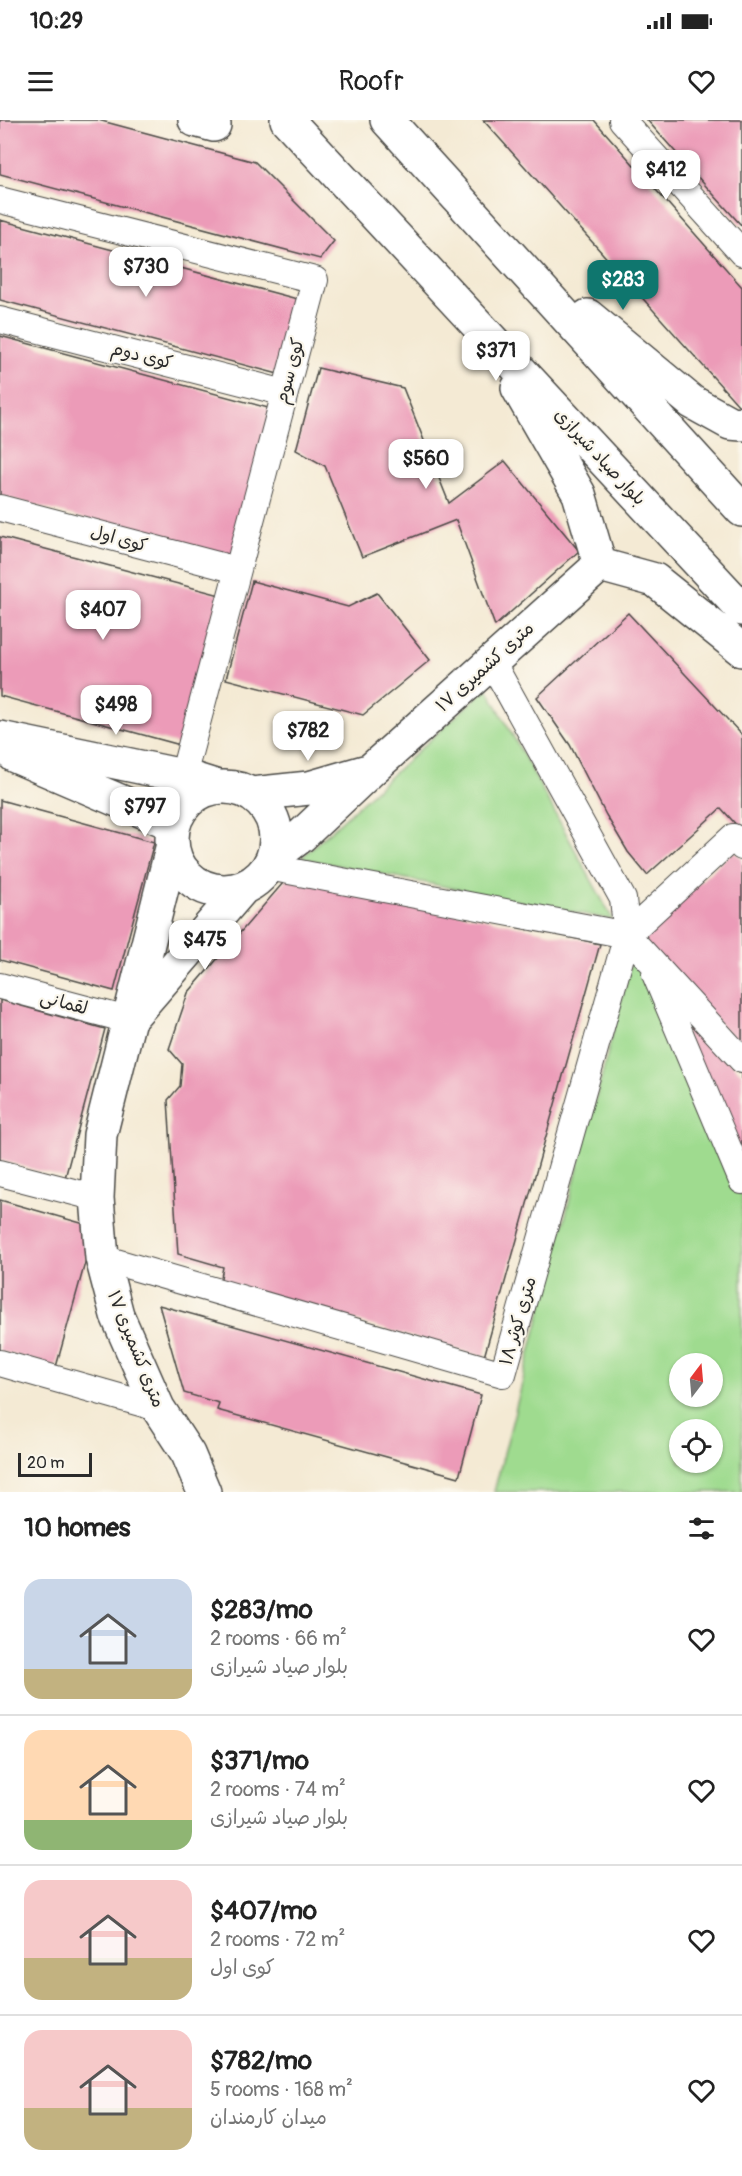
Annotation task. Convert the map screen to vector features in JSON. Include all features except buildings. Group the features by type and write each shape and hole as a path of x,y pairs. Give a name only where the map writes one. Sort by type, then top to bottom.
{"street":[{"name":"بلوار صیاد شیرازی","path":"287,120 742,609"},
{"path":"387,120 742,510"},
{"path":"622,120 742,253"},
{"name":"کوی سوم","path":"0,200 315,280 183,776"},
{"path":"491,235 692,402 730,423 742,424"},
{"name":"کوی دوم","path":"0,320 285,393"},
{"path":"488,336 579,494 600,565 655,580 742,650"},
{"name":"کوی اول","path":"0,508 237,570"},
{"name":"۱۷ متری کشمیری","path":"271,862 600,565"},
{"path":"492,662 623,899 627,935"},
{"path":"0,738 183,776 218,787 236,788 252,794 265,806 274,822 277,840 271,862 253,883 243,888 225,891 207,889 190,880 178,866 172,836 180,810 190,798 203,790 218,787"},
{"path":"0,749 172,836"},
{"path":"252,794 309,788 371,770"},
{"name":"۱۷ متری کشمیری","path":"172,836 100,1135 97,1198 102,1258 117,1315 158,1408 188,1454 204,1492"},
{"path":"627,935 733,837 742,847"},
{"path":"271,862 627,935 742,1060"},
{"path":"128,1020 243,888"},
{"name":"۱۸ متری کوثر","path":"102,1258 503,1374 627,935"},
{"path":"648,958 742,1180"},
{"name":"لقمانی","path":"0,986 128,1020"},
{"path":"0,1173 97,1198"},
{"path":"0,1363 158,1408"}],"green space":[{"path":"487,688 613,920 301,858"},
{"path":"632,959 652,982 742,1198 742,1492 494,1492"}]}
